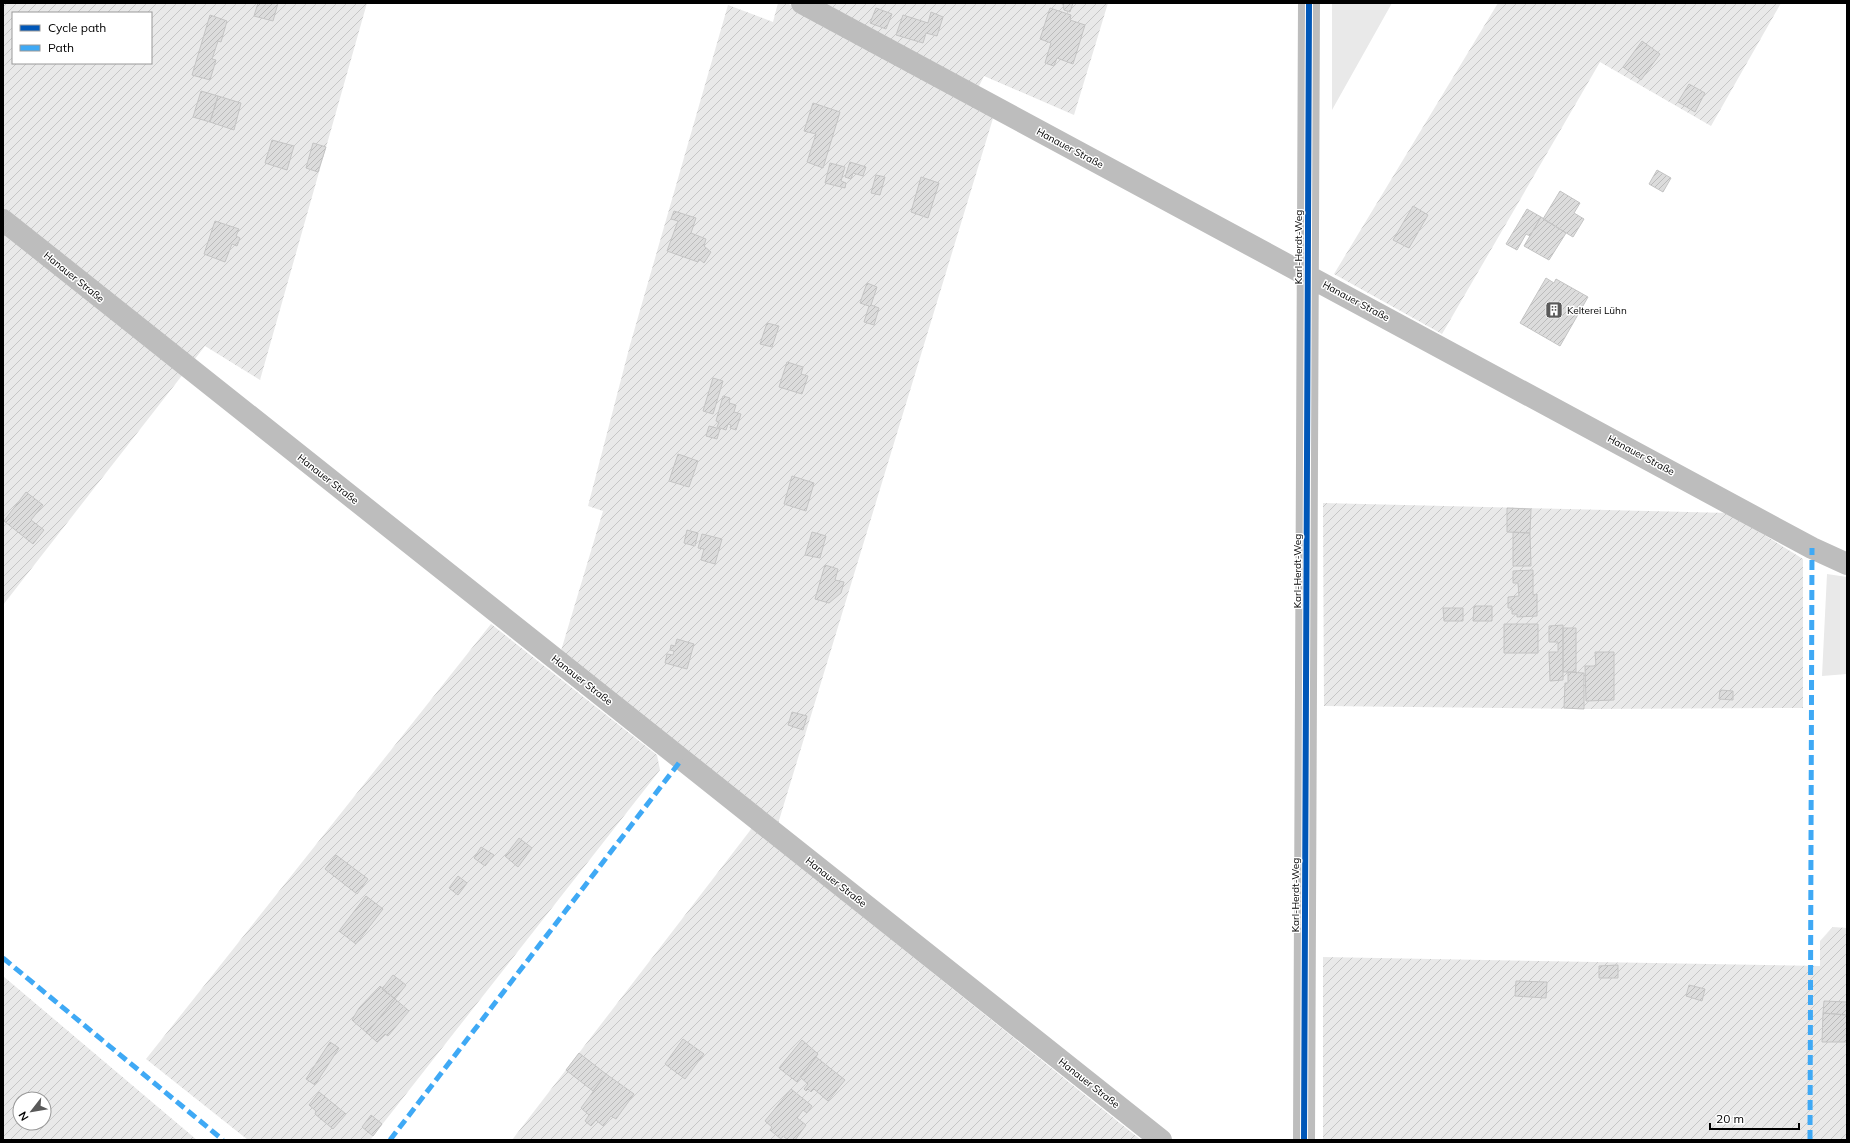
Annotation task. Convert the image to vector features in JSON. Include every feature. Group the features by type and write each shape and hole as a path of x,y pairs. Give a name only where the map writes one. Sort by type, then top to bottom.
{"street":[{"name":"Hanauer Straße","path":"802,3 1007,115 1308,275 1812,548 1847,564"},
{"name":"Karl-Herdt-Weg","path":"1304,1140 1309,3"},
{"name":"Hanauer Straße","path":"3,220 1161,1140"}],"shaded area":[{"path":"3,3 367,3 260,380 205,346 3,605"},
{"path":"778,3 787,3 994,115 777,827 560,654 603,511 588,506 630,345 728,5 773,22"},
{"path":"819,3 1108,3 1074,115 984,76 977,90"},
{"path":"1332,3 1392,3 1332,110"},
{"path":"1498,3 1781,3 1711,126 1600,62 1442,334 1334,274"},
{"path":"1323,503 1729,513 1803,559 1803,708 1584,709 1324,706"},
{"path":"1827,574 1847,577 1847,674 1822,676"},
{"path":"491,624 657,755 660,770 370,1140 248,1140 146,1059"},
{"path":"752,828 1141,1140 512,1140"},
{"path":"1833,927 1847,928 1847,1140 1323,1140 1323,957 1820,966 1820,941"},
{"path":"3,976 197,1140 3,1140"}],"building":[{"path":"258,3 278,3 273,21 254,16"},
{"path":"1059,3 1073,3 1070,12 1064,10 1063,4"},
{"path":"876,8 892,14 886,29 870,23"},
{"path":"1050,8 1071,15 1070,20 1085,25 1073,64 1057,58 1054,66 1045,63 1051,43 1040,39"},
{"path":"931,12 943,17 937,36 926,33 923,43 896,35 903,15 928,23"},
{"path":"210,15 227,21 221,42 218,41 212,59 216,60 210,80 192,75"},
{"path":"1642,41 1660,54 1641,80 1623,67"},
{"path":"1689,84 1705,93 1695,112 1678,102"},
{"path":"201,91 218,96 210,122 193,117"},
{"path":"218,96 241,103 234,130 210,122"},
{"path":"813,103 840,112 823,168 807,162 816,134 804,131"},
{"path":"272,140 294,146 287,170 265,163"},
{"path":"313,143 326,147 318,172 306,168"},
{"path":"850,162 866,167 863,176 853,173 851,179 845,177"},
{"path":"830,163 845,167 841,181 846,183 845,188 825,183"},
{"path":"1657,170 1671,178 1663,192 1649,184"},
{"path":"876,175 885,177 880,195 871,193"},
{"path":"921,177 939,183 928,218 911,212"},
{"path":"1560,191 1580,203 1574,213 1584,219 1573,237 1543,219"},
{"path":"1413,206 1428,215 1409,248 1393,240"},
{"path":"1527,209 1541,217 1530,236 1526,234 1517,250 1506,244"},
{"path":"674,211 696,218 691,233 706,239 704,246 711,252 704,263 699,259 698,262 667,251 678,221 671,219"},
{"path":"1541,217 1566,233 1549,260 1524,246"},
{"path":"215,221 239,229 236,236 240,238 237,246 232,244 225,262 204,254"},
{"name":"Kelterei Lühn","path":"1546,278 1554,283 1556,279 1588,297 1560,346 1520,323"},
{"path":"867,283 877,287 871,305 879,308 874,325 864,322 869,306 860,303"},
{"path":"767,323 779,326 772,347 760,344"},
{"path":"787,362 803,367 801,374 808,376 802,394 779,387"},
{"path":"713,378 723,381 713,414 703,411"},
{"path":"723,396 730,398 729,403 736,405 734,412 741,414 736,430 730,428 731,425 728,424 726,430 717,427 719,422 716,421"},
{"path":"709,426 720,429 717,439 706,436"},
{"path":"678,454 698,461 689,487 669,481"},
{"path":"792,476 814,483 806,511 784,504"},
{"path":"26,492 43,505 31,520 44,530 33,544 4,521"},
{"path":"1507,508 1531,509 1530,533 1507,532"},
{"path":"687,530 698,533 695,546 684,543"},
{"path":"812,532 826,536 820,558 805,555"},
{"path":"1513,532 1530,533 1531,566 1513,566"},
{"path":"702,534 722,539 715,564 701,560 704,549 698,548"},
{"path":"825,565 838,569 835,580 844,582 841,593 829,603 815,599"},
{"path":"1533,570 1533,595 1537,594 1537,616 1517,617 1517,614 1512,614 1512,608 1508,608 1508,597 1519,596 1518,583 1513,583 1513,571"},
{"path":"1474,606 1492,606 1492,621 1473,621"},
{"path":"1443,608 1463,608 1463,621 1444,621"},
{"path":"1504,624 1538,624 1538,653 1504,653"},
{"path":"1563,625 1563,680 1550,681 1549,652 1558,652 1558,642 1549,642 1549,626"},
{"path":"1563,628 1576,628 1576,672 1563,672"},
{"path":"677,639 694,644 687,669 665,663 667,654 673,655 674,651 670,650 671,645 675,646"},
{"path":"1595,652 1614,652 1614,700 1586,701 1585,666 1596,666"},
{"path":"1568,672 1584,673 1584,709 1564,708 1565,683 1568,683"},
{"path":"1720,690 1733,691 1733,700 1719,699"},
{"path":"792,712 807,716 803,730 788,725"},
{"path":"519,838 532,848 518,867 505,856"},
{"path":"481,847 494,855 485,866 474,858"},
{"path":"336,855 368,879 357,894 325,869"},
{"path":"458,876 467,883 458,895 449,888"},
{"path":"366,896 383,909 356,944 339,931"},
{"path":"1618,965 1618,978 1599,978 1599,966"},
{"path":"393,975 406,985 395,999 382,989"},
{"path":"1516,981 1547,982 1546,998 1515,996"},
{"path":"1689,985 1705,989 1702,1001 1686,996"},
{"path":"380,986 395,999 367,1033 352,1020 359,1008"},
{"path":"395,999 409,1011 388,1036 385,1034 377,1042 367,1033"},
{"path":"1824,1001 1847,1002 1847,1015 1823,1013"},
{"path":"1823,1013 1847,1015 1847,1042 1822,1042"},
{"path":"683,1039 704,1054 685,1079 665,1064"},
{"path":"802,1040 818,1054 797,1082 779,1068"},
{"path":"330,1042 339,1048 315,1085 306,1079"},
{"path":"579,1053 606,1074 593,1091 566,1070"},
{"path":"816,1057 845,1080 828,1101 814,1089 811,1092 808,1089 806,1091 804,1089 808,1084 800,1077"},
{"path":"606,1074 634,1094 616,1119 611,1116 603,1126 596,1120 591,1126 585,1121 589,1115 581,1108"},
{"path":"791,1089 812,1106 807,1113 803,1110 797,1118 806,1125 795,1140 788,1140 783,1136 781,1139 770,1130 772,1127 765,1121"},
{"path":"319,1092 346,1114 333,1129 315,1114 316,1111 309,1105"},
{"path":"371,1115 382,1124 373,1136 362,1127"}],"marked path":[{"path":"1810,1140 1812,548"},
{"path":"390,1140 682,759"},
{"path":"3,958 223,1140"}],"cycle path":[{"path":"1304,1140 1309,3"}],"place":[{"name":"Kelterei Lühn","path":"1554,310"}]}
